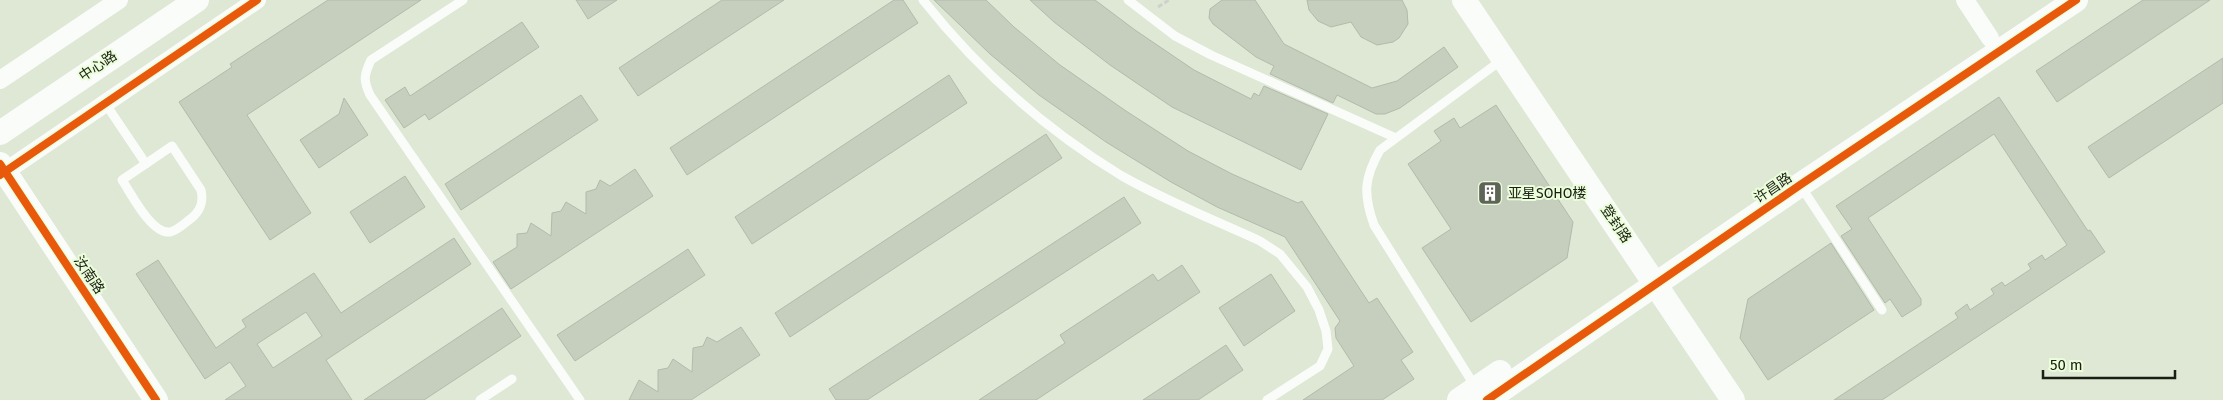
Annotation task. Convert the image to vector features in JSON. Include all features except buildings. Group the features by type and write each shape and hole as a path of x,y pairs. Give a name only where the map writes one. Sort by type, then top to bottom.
{"street":[{"path":"0,80 119,0"},
{"name":"中心路","path":"0,132 196,0"},
{"path":"2,170 257,0"},
{"name":"登封路","path":"1464,0 1733,400"},
{"path":"1965,0 1990,38"},
{"name":"许昌路","path":"1474,396 1652,277 1990,38 2047,0"},
{"name":"许昌路","path":"1652,277 1800,185 2076,0"},
{"name":"汝南路","path":"2,170 156,400"}],"lane":[{"path":"463,0 371,60 366,71 364,83 370,95 580,400"},
{"path":"923,0 944,26 993,79 1073,144 1124,177 1260,241 1280,254 1295,270 1319,310 1326,331 1328,350 1320,366 1267,400"},
{"path":"1128,0 1175,36 1210,55 1396,138"},
{"path":"1474,396 1374,225 1366,204 1369,169 1380,150 1504,58"},
{"path":"105,103 146,164"},
{"path":"172,146 202,190 203,198 196,215 172,232 165,232 151,224 122,180 146,164 172,146"},
{"path":"1800,185 1882,310"},
{"path":"480,400 512,379"}],"cycle path":[{"path":"0,175 257,0"},
{"path":"1487,400 1800,185 2076,0"},
{"path":"0,164 156,400"}],"place":[{"name":"亚星SOHO楼","path":"1490,193"}]}
